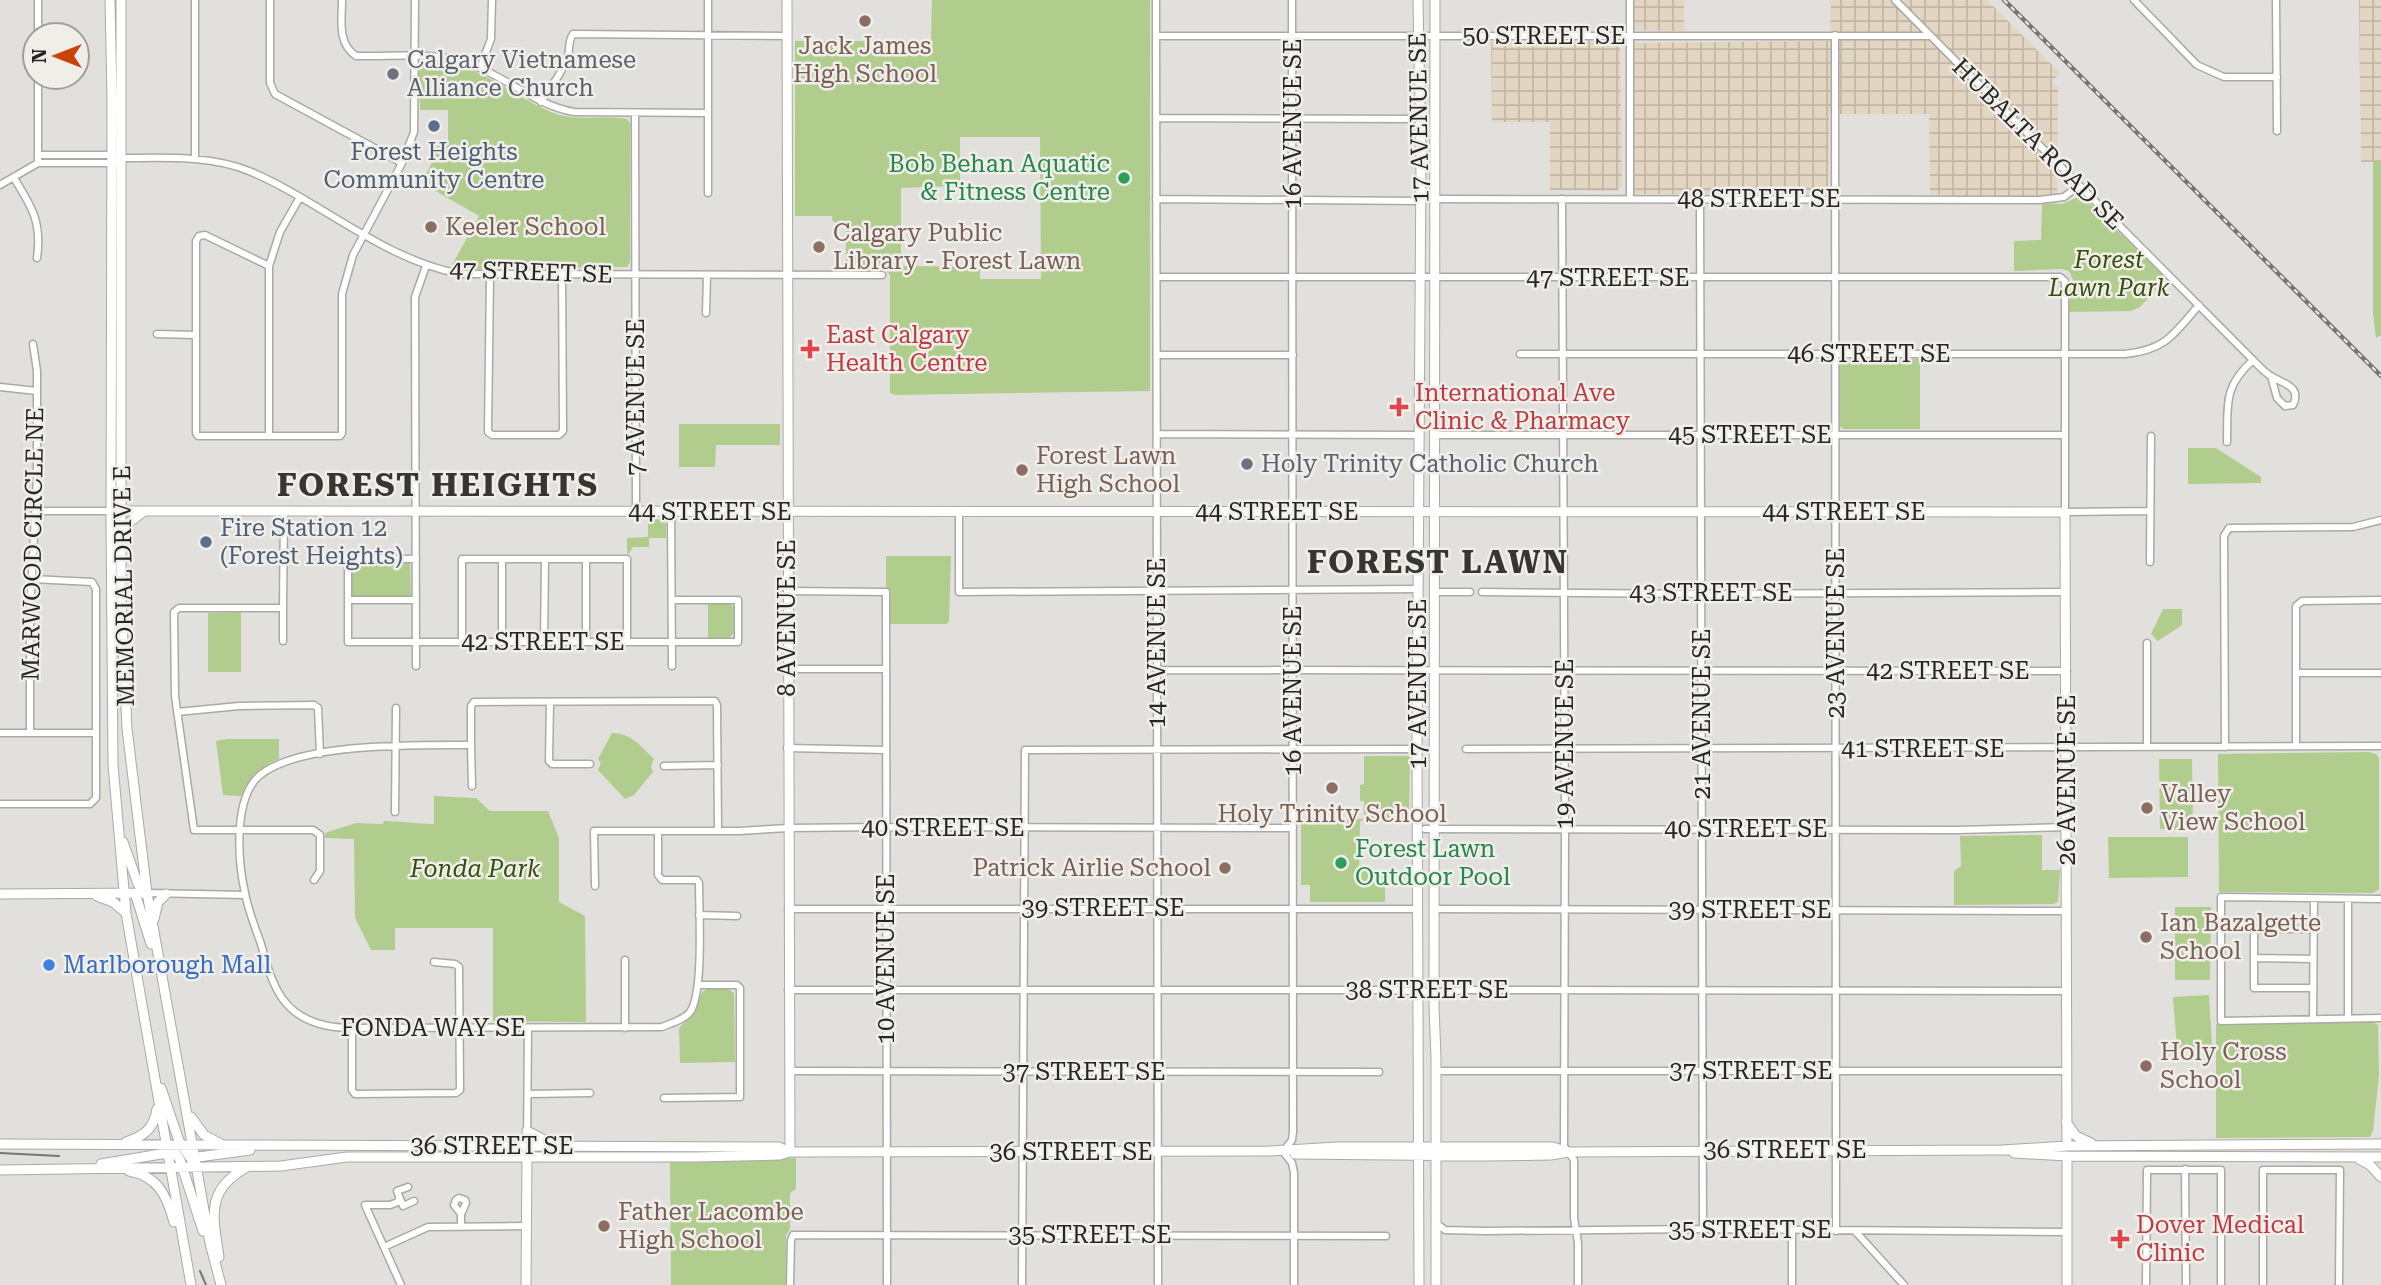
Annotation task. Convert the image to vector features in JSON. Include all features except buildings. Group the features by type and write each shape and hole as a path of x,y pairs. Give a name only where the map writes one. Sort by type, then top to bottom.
{"main road":[{"name":"MEMORIAL DRIVE E","path":"110,0 116,511 121,533 122,643 127,729 147,893 187,1109 183,1155 170,1166 182,1244"},
{"name":"MEMORIAL DRIVE E","path":"121,0 122,158 112,721 117,824 126,913 159,1101 183,1155"},
{"name":"8 AVENUE SE","path":"787,0 790,1152"},
{"name":"17 AVENUE SE","path":"1418,0 1419,1285"},
{"name":"17 AVENUE SE","path":"1435,0 1436,592 1429,829 1434,909 1436,1285"},
{"name":"44 STREET SE","path":"116,511 2066,512"},
{"path":"121,533 143,512"},
{"name":"26 AVENUE SE","path":"2066,512 2067,1285"},
{"path":"117,824 138,884 147,893"},
{"path":"135,893 163,983"},
{"path":"0,894 147,893"},
{"path":"88,894 113,902 126,913"},
{"path":"153,924 158,902 166,894"},
{"path":"154,1070 211,1243 221,1284"},
{"path":"121,1144 150,1129 159,1101"},
{"path":"187,1109 204,1135 224,1145"},
{"path":"2066,1122 2077,1136 2096,1145"},
{"path":"527,1131 559,1147"},
{"path":"0,1144 121,1144 183,1155"},
{"name":"36 STREET SE","path":"183,1155 224,1145 695,1157 780,1155 790,1152 1435,1152 1553,1147 1568,1152 2002,1150 2012,1153 2067,1151 2381,1158"},
{"name":"36 STREET SE","path":"2067,1151 2096,1145 2381,1145"},
{"path":"93,1168 106,1162 262,1146"},
{"name":"36 STREET SE","path":"183,1155 249,1166 292,1165 347,1157 492,1157 559,1147 779,1147 790,1152"},
{"path":"526,1285 527,1152"},
{"path":"183,1155 205,1235 211,1243"},
{"path":"492,1157 517,1165 527,1178"},
{"path":"2354,1157 2370,1164 2381,1177"},
{"path":"0,1170 170,1166"},
{"path":"221,1284 215,1226 217,1194 234,1175 249,1166"},
{"path":"107,1168 142,1174 155,1183 168,1200 191,1285"}],"street":[{"path":"38,0 38,21"},
{"path":"195,0 195,158"},
{"path":"270,0 270,83 275,94 402,163"},
{"path":"342,0 342,42 347,50 356,56 439,56 480,68 559,110 708,113"},
{"path":"269,266 205,235 199,236 196,241 196,433 198,436 340,436 342,294 353,254 402,163 414,132 415,0"},
{"path":"480,68 491,39 492,0"},
{"path":"708,0 708,193"},
{"name":"14 AVENUE SE","path":"1156,0 1158,1285"},
{"name":"16 AVENUE SE","path":"1285,1152 1292,1140 1293,1131 1292,0"},
{"path":"1630,0 1630,199"},
{"name":"HUBALTA ROAD SE","path":"1895,0 2253,360 2271,376 2290,385 2295,392 2296,400 2293,405 2280,404 2271,376"},
{"path":"2134,0 2197,65 2224,76 2277,77"},
{"path":"2276,0 2277,131"},
{"path":"541,102 563,68 573,34 787,36"},
{"name":"23 AVENUE SE","path":"1835,35 1836,1231"},
{"name":"50 STREET SE","path":"1156,36 1931,36"},
{"path":"38,91 38,163"},
{"name":"7 AVENUE SE","path":"635,113 636,512"},
{"path":"1156,118 1420,119"},
{"path":"38,155 122,158"},
{"path":"0,185 38,163 112,158"},
{"name":"47 STREET SE","path":"122,158 195,158 249,171 426,266 461,274 882,275"},
{"path":"14,178 38,222 37,258"},
{"name":"48 STREET SE","path":"1435,200 2054,199 2064,197 2078,186"},
{"path":"269,436 269,266 280,232 300,197"},
{"path":"1156,199 1420,201"},
{"name":"19 AVENUE SE","path":"1562,199 1564,1146 1574,1160 1578,1285"},
{"name":"21 AVENUE SE","path":"1700,199 1703,1229"},
{"path":"416,666 415,297 426,266"},
{"path":"489,275 488,432 492,435 559,435 563,431 562,274"},
{"path":"706,313 707,275"},
{"name":"47 STREET SE","path":"1157,277 2060,277"},
{"name":"26 AVENUE SE","path":"2060,277 2065,281 2066,512"},
{"name":"46 STREET SE","path":"1520,354 2065,355 2147,352 2160,346 2176,332 2199,304"},
{"path":"157,334 196,335"},
{"path":"33,344 37,391"},
{"path":"1157,355 1293,355"},
{"path":"2227,442 2228,398 2237,374 2253,360"},
{"name":"MARWOOD CIRCLE NE","path":"0,387 37,391 30,733"},
{"path":"1157,434 1419,435"},
{"name":"45 STREET SE","path":"1436,435 2065,435"},
{"path":"2150,562 2151,436"},
{"path":"36,511 116,511"},
{"name":"44 STREET SE","path":"2066,512 2150,511"},
{"path":"283,641 284,512"},
{"path":"671,512 672,666"},
{"path":"959,512 959,592 1293,592 1419,589"},
{"path":"2225,747 2224,536 2229,528 2353,527 2381,520"},
{"path":"415,600 348,600 348,558 416,559"},
{"path":"502,558 502,642"},
{"path":"462,642 462,559 502,558 627,559 627,642"},
{"path":"544,642 545,559"},
{"path":"586,559 586,642"},
{"path":"0,804 90,804 96,798 96,589 92,582 32,579"},
{"name":"10 AVENUE SE","path":"787,591 886,592 887,1285"},
{"path":"1436,592 1470,592"},
{"name":"43 STREET SE","path":"1482,592 2066,592"},
{"name":"42 STREET SE","path":"348,600 348,642 738,642 738,600 671,600"},
{"path":"2296,746 2296,606 2302,601 2381,600"},
{"path":"283,608 179,608 174,612 175,696 194,830 313,830 320,835 320,871 314,880"},
{"path":"2147,643 2147,747"},
{"path":"788,669 886,668"},
{"name":"42 STREET SE","path":"1157,670 2067,671"},
{"path":"2296,673 2381,673"},
{"path":"471,786 471,706 474,702 715,701 718,831"},
{"path":"550,702 549,761 552,764 590,764"},
{"path":"177,712 239,706 314,705 318,708 320,754"},
{"path":"395,812 396,708"},
{"path":"0,733 95,733"},
{"name":"FONDA WAY SE","path":"471,745 396,745 320,754 284,762 257,778 244,801 240,830 241,873 245,895 271,976 282,999 298,1014 314,1023 352,1028 662,1027 685,1017 695,1004 698,985 699,883 697,880 662,880 658,875 658,831"},
{"name":"41 STREET SE","path":"1466,749 2381,746"},
{"path":"787,748 886,750"},
{"path":"1022,1285 1025,750 1417,749"},
{"path":"664,766 718,765"},
{"name":"40 STREET SE","path":"595,886 594,831 886,827 1293,828"},
{"name":"40 STREET SE","path":"1429,829 2067,827"},
{"path":"147,893 245,895"},
{"path":"2381,899 2221,897 2221,1021 2381,1018"},
{"path":"2313,1018 2314,899"},
{"path":"2348,899 2348,1018"},
{"name":"39 STREET SE","path":"788,909 1417,909"},
{"name":"39 STREET SE","path":"1434,909 2067,911"},
{"path":"699,915 737,916"},
{"path":"2313,988 2254,988 2254,929 2314,929"},
{"path":"2254,958 2313,959"},
{"path":"625,960 625,1028"},
{"path":"352,1028 352,1090 355,1094 443,1094 460,1090 458,967 455,964 434,962"},
{"path":"664,1098 740,1097 740,988 737,985 698,985"},
{"name":"38 STREET SE","path":"788,990 2067,991"},
{"path":"527,1152 528,1028"},
{"name":"37 STREET SE","path":"789,1071 1380,1072"},
{"name":"37 STREET SE","path":"1436,1071 2067,1071"},
{"path":"528,1094 590,1093"},
{"name":"16 AVENUE SE","path":"1293,1131 1299,1152"},
{"path":"2381,1145 2381,1158"},
{"path":"1285,1152 1292,1163 1294,1173 1294,1285"},
{"path":"1294,1173 1299,1152"},
{"path":"2185,1169 2186,1285"},
{"path":"2146,1285 2147,1170 2185,1169 2221,1170 2221,1285"},
{"path":"2263,1285 2263,1170 2340,1170 2339,1285"},
{"path":"408,1187 397,1191 399,1198 403,1206 414,1201"},
{"path":"399,1198 388,1200 386,1204 365,1205 401,1285"},
{"path":"461,1214 461,1227"},
{"name":"35 STREET SE","path":"1436,1223 1445,1230 2067,1232"},
{"path":"384,1247 428,1227 526,1226"},
{"path":"1792,1230 1792,1285"},
{"path":"1855,1231 1905,1285"},
{"name":"35 STREET SE","path":"790,1285 793,1235 1386,1236"}],"shaded area":[{"path":"1632,0 1684,0 1684,31 1633,30"},
{"path":"1831,0 1987,0 2060,73 2052,81 2058,88 2057,195 2039,200 1930,194 1929,114 1829,114 1828,194 1634,194 1634,43 1830,41"},
{"path":"2359,0 2381,0 2381,162 2361,162"},
{"path":"1620,41 1622,186 1616,191 1550,190 1550,122 1492,122 1491,42"}],"green space":[{"path":"932,0 1150,0 1150,391 890,393 890,275 882,266 846,269 846,227 840,227 832,220 832,216 795,216 795,41 931,41","holes":["960,137 1040,137 1041,279 980,279 980,267 901,266 901,188 960,186"]},
{"path":"425,60 461,66 476,72 560,115 627,119 630,123 630,262 627,267 451,267 479,216 422,183 438,143 448,142 448,110 420,110 419,66"},
{"path":"2373,162 2381,162 2381,335 2376,338 2373,314"},
{"name":"Forest Lawn Park","path":"2076,198 2084,198 2166,278 2140,307 2131,311 2069,312 2073,280 2069,271 2014,271 2014,241 2041,240 2042,203 2062,204"},
{"path":"1843,359 1920,359 1920,429 1844,429 1839,426 1839,363"},
{"path":"679,424 780,424 780,445 716,445 715,467 679,467"},
{"path":"2188,448 2216,448 2261,477 2261,483 2188,484"},
{"path":"648,518 664,520 666,538 649,538 649,547 633,547 629,554 627,553 627,538 648,537"},
{"path":"886,556 951,556 949,622 890,624"},
{"path":"410,562 411,597 354,597 351,593 351,567 355,563"},
{"path":"708,603 729,603 735,608 735,632 729,638 708,638"},
{"path":"2163,609 2182,609 2182,625 2158,641 2151,634"},
{"path":"241,612 241,672 208,672 208,613"},
{"path":"612,733 630,738 654,759 651,766 653,772 634,795 625,799 598,770 601,763 598,759"},
{"path":"279,739 279,759 256,773 241,796 223,795 216,741"},
{"path":"2369,752 2379,758 2379,889 2373,893 2219,892 2218,754"},
{"path":"1364,756 1410,756 1409,819 1364,819 1364,801 1360,801 1360,785 1364,784"},
{"path":"2159,759 2192,759 2193,829 2160,829"},
{"name":"Fonda Park","path":"434,796 476,798 490,811 548,811 559,838 559,902 585,916 586,1022 493,1021 493,928 395,928 395,950 371,950 355,918 354,839 325,838 325,833 356,823 383,824 384,821 434,824"},
{"path":"1364,819 1360,822 1359,868 1385,871 1385,902 1310,902 1310,885 1301,885 1301,820"},
{"path":"2042,835 2042,870 2060,870 2058,902 1954,905 1954,871 1961,866 1960,836"},
{"path":"2108,837 2188,837 2188,877 2109,878"},
{"path":"2175,907 2211,907 2210,980 2175,980"},
{"path":"708,989 728,989 734,993 735,1062 680,1063 679,1028 694,1013 702,992"},
{"path":"2209,995 2212,1046 2177,1048 2173,997"},
{"path":"2373,1022 2378,1025 2379,1075 2373,1131 2370,1137 2216,1138 2216,1024"},
{"path":"796,1158 796,1189 790,1193 790,1229 786,1235 786,1285 671,1285 670,1160"}],"tram line":[{"path":"0,1153 59,1156"},
{"path":"200,1271 206,1285"}],"railway":[{"path":"2004,0 2381,376"}],"place":[{"name":"Jack James High School","path":"865,21"},
{"name":"Calgary Vietnamese Alliance Church","path":"393,74"},
{"name":"Forest Heights Community Centre","path":"434,126"},
{"name":"Bob Behan Aquatic & Fitness Centre","path":"1124,178"},
{"name":"Keeler School","path":"431,227"},
{"name":"Calgary Public Library - Forest Lawn","path":"819,247"},
{"name":"East Calgary Health Centre","path":"810,349"},
{"name":"International Ave Clinic & Pharmacy","path":"1399,407"},
{"name":"Holy Trinity Catholic Church","path":"1247,464"},
{"name":"Forest Lawn High School","path":"1022,470"},
{"name":"Fire Station 12 (Forest Heights)","path":"206,542"},
{"name":"Holy Trinity School","path":"1332,788"},
{"name":"Valley View School","path":"2147,808"},
{"name":"Forest Lawn Outdoor Pool","path":"1341,863"},
{"name":"Patrick Airlie School","path":"1225,868"},
{"name":"Ian Bazalgette School","path":"2146,937"},
{"name":"Marlborough Mall","path":"49,965"},
{"name":"Holy Cross School","path":"2146,1066"},
{"name":"Father Lacombe High School","path":"604,1226"},
{"name":"Dover Medical Clinic","path":"2120,1239"}],"district":[{"name":"FOREST HEIGHTS","path":"438,485"},
{"name":"FOREST LAWN","path":"1438,562"}]}
